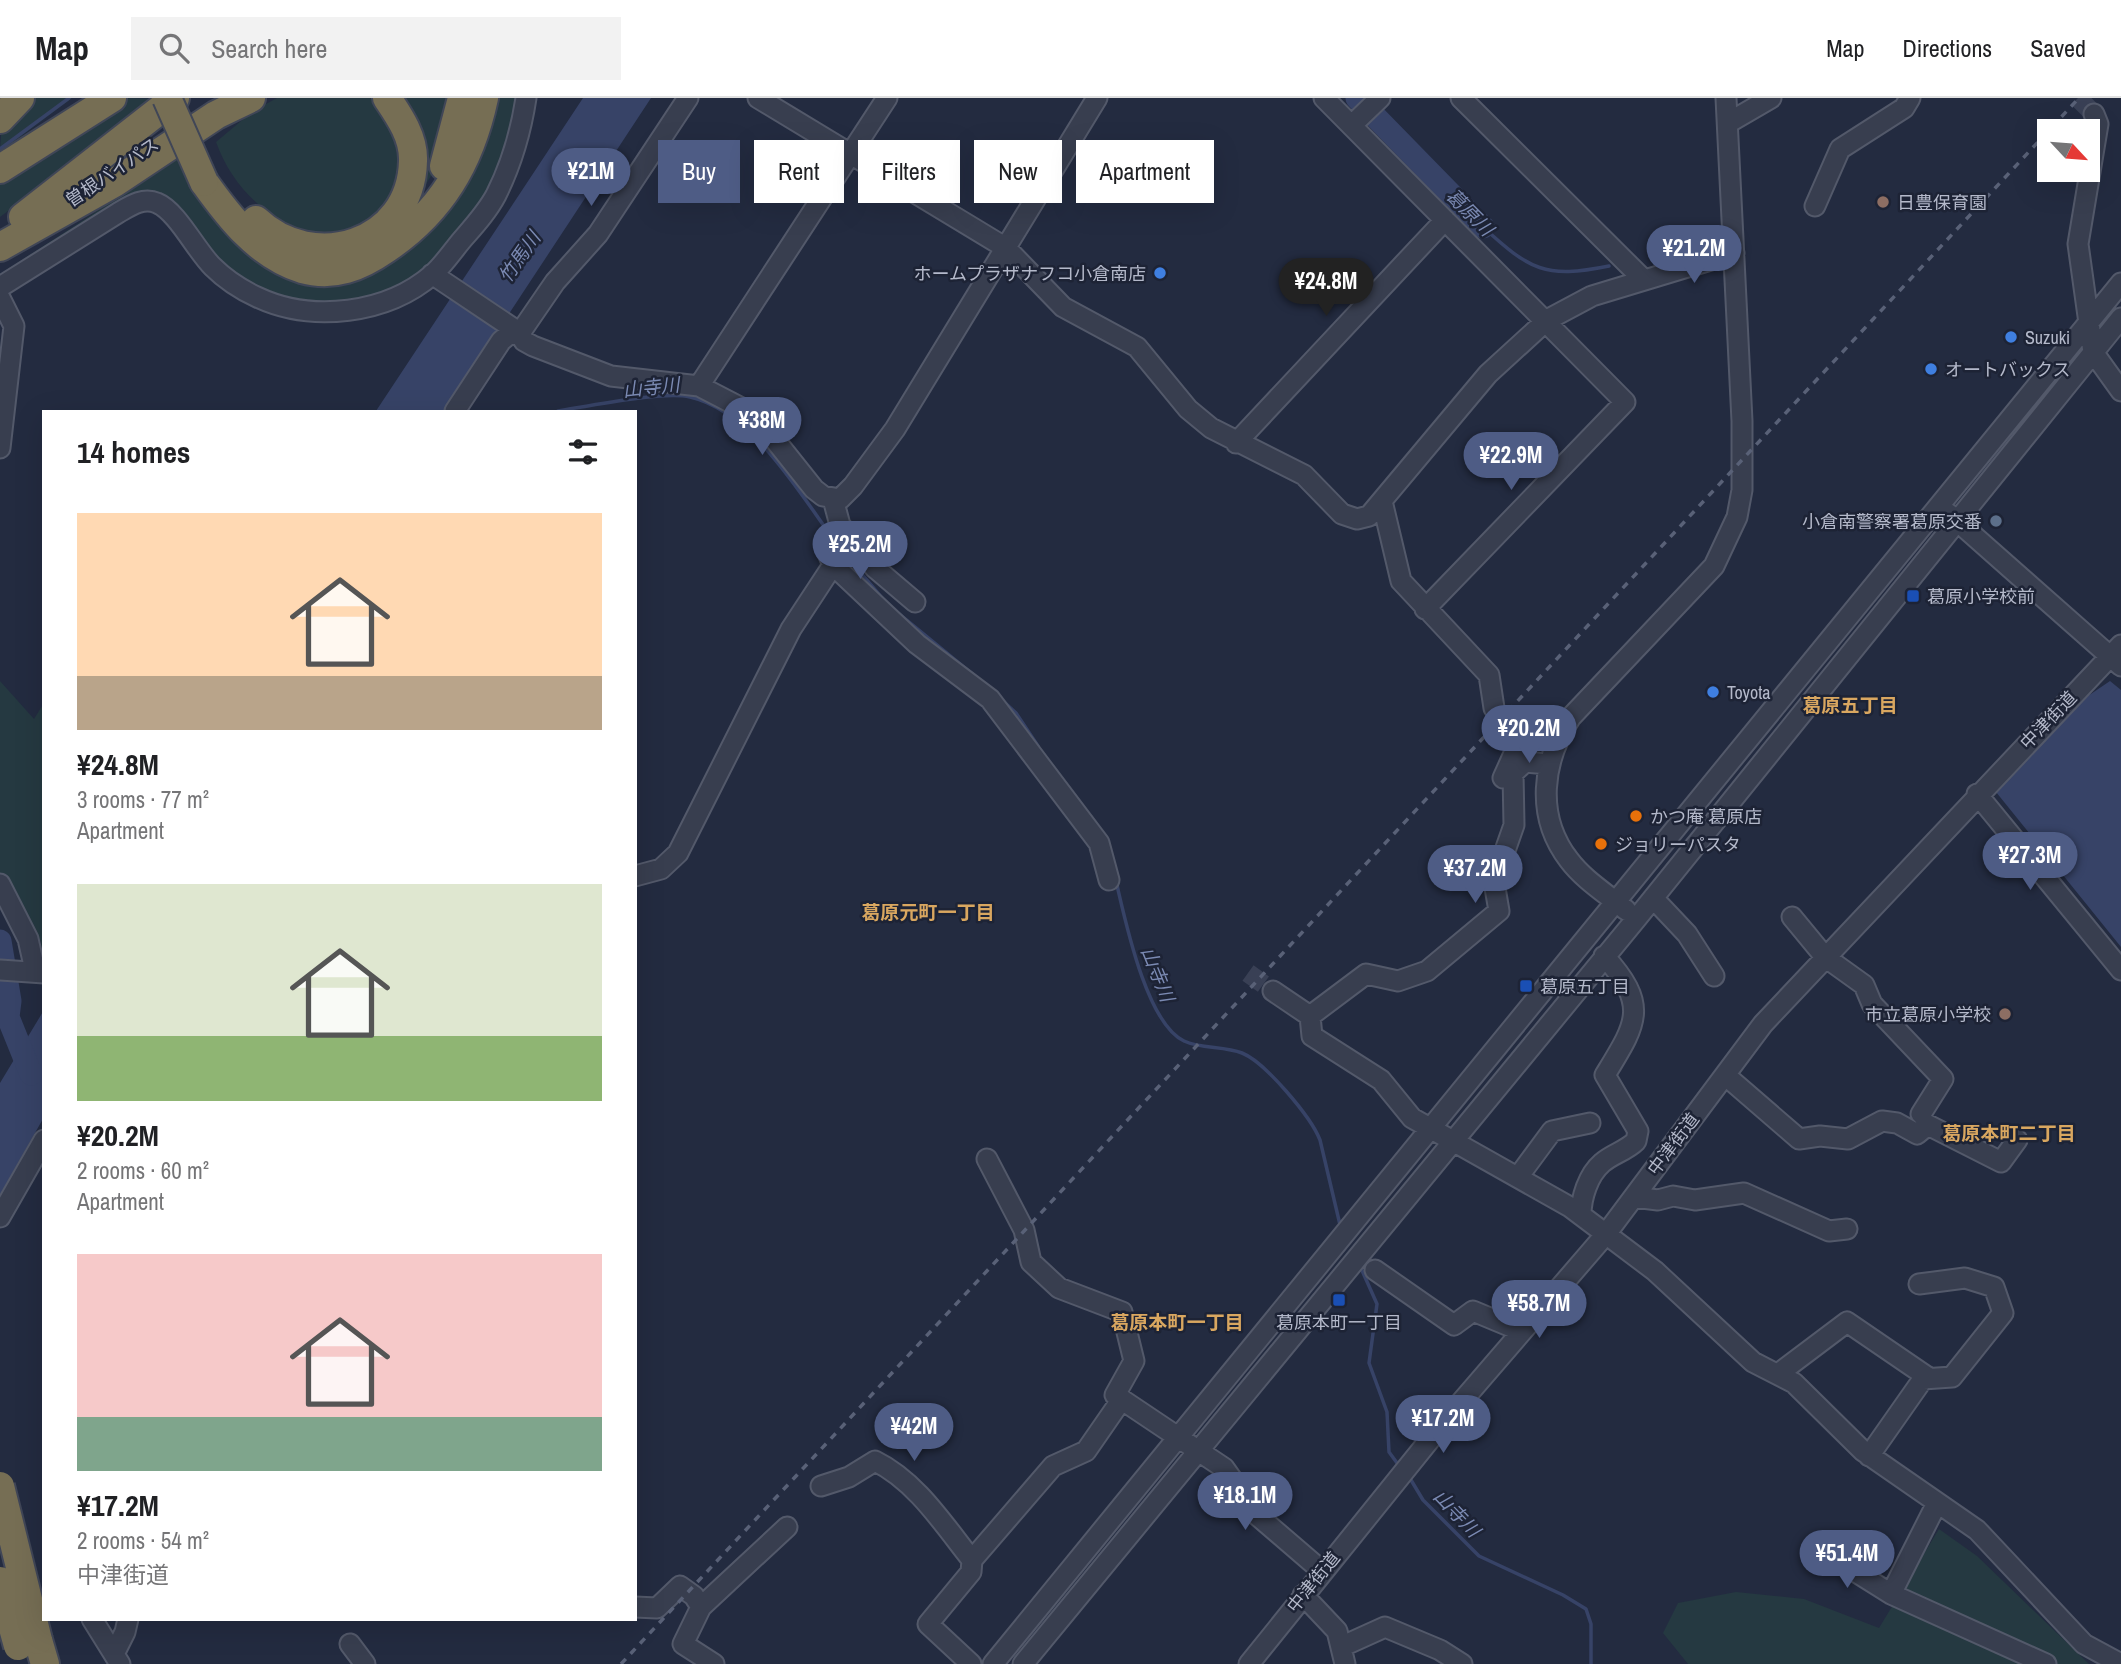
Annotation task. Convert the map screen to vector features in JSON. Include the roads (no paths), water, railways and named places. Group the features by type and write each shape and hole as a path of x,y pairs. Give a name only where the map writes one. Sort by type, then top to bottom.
{"highway":[{"path":"0,119 20,98"},
{"path":"0,169 93,98"},
{"path":"0,169 112,98"},
{"path":"167,98 249,237 267,251 301,268 336,273 351,269 394,244 426,218 450,190 468,155 484,98"},
{"path":"0,235 175,98"},
{"path":"184,98 206,152 212,178 277,235 313,246 330,248 357,244 384,228 400,208 409,187 414,161 411,142 401,118 387,98"},
{"name":"曽根バイパス","path":"0,247 224,98"},
{"path":"0,247 114,183 216,116 251,98"},
{"path":"394,244 425,203 439,177 451,146 462,98"},
{"path":"0,1486 31,1653"},
{"path":"0,1581 31,1653"}],"street":[{"path":"0,287 137,202 149,201 166,210 213,267 257,297 288,309 313,313 381,304 432,274 482,216 496,195 510,159 526,98"},
{"path":"456,410 501,341 598,233 688,98"},
{"path":"758,98 1006,248 1063,307 1137,347 1188,409 1211,428 1236,443 1277,459 1304,475 1336,509 1350,518 1363,519 1369,516 1488,374 1547,320 1592,296 1734,253"},
{"path":"699,386 887,98"},
{"path":"432,274 513,329 533,346 611,376 699,386 755,415 814,489 833,499 845,496 895,429 1097,98"},
{"path":"1324,98 1547,320 1625,402 1425,609"},
{"path":"1352,125 1380,98"},
{"path":"1461,98 1643,279"},
{"path":"1636,918 1569,860 1555,838 1546,813 1548,764 1560,734 1571,717 1714,566 1737,517 1742,490 1742,421 1726,98"},
{"path":"1728,123 1772,98"},
{"path":"1815,206 1840,149 1904,108 1910,98"},
{"path":"2094,114 2098,124 2078,244 2093,352 2121,391"},
{"path":"1236,443 1445,220"},
{"path":"993,1664 1618,903 2121,283"},
{"path":"0,298 14,326 0,448"},
{"path":"1023,1664 1653,898 2121,318"},
{"path":"833,499 840,526 875,568 915,602"},
{"path":"1382,501 1391,548 1401,581 1489,675 1494,708"},
{"path":"1940,506 2117,656"},
{"path":"840,526 826,549 834,565 918,643 990,699 1099,843 1108,880"},
{"path":"637,875 661,869 678,853 791,629 834,565"},
{"name":"中津街道","path":"1249,1664 1404,1471 1606,1234 1763,1024 1976,794 2117,656"},
{"path":"1514,825 1504,821 1500,793 1506,768 1521,738 1518,730"},
{"path":"1310,1016 1366,974 1398,981 1427,971 1499,911 1494,882 1514,825 1513,773 1525,762 1548,764"},
{"path":"1976,794 2121,970"},
{"path":"0,884 28,939 34,971 0,970"},
{"path":"1653,898 1687,934 1714,976"},
{"path":"1792,917 1825,957 1864,985 1872,1004 1943,1079 1921,1114"},
{"path":"1581,1215 1581,1203 1595,1172 1602,1163 1636,1141 1638,1131 1605,1075 1633,1030 1635,1017 1634,1003 1620,973 1604,956"},
{"path":"1273,992 1310,1016"},
{"path":"1310,1016 1312,1036 1381,1080 1412,1118 1518,1177 1581,1215 1606,1234 1654,1271 1754,1362 1794,1383 1869,1456 1977,1530 2084,1644 2121,1664"},
{"path":"1725,1075 1799,1139 1820,1136 1848,1139 1882,1121 1897,1123 1917,1134 1928,1125 2001,1162 2017,1140"},
{"path":"1518,1177 1552,1131 1590,1123"},
{"path":"0,1217 42,1144"},
{"path":"987,1158 1024,1230 1031,1262 1059,1288 1122,1312 1134,1361 1115,1395 1199,1448 1224,1468 1258,1516 1315,1565 1324,1568"},
{"path":"1634,1197 1658,1200 1673,1196 1695,1200 1744,1193 1829,1231 1847,1229"},
{"path":"1374,1270 1454,1325 1473,1311 1521,1331"},
{"path":"1869,1456 1923,1379 1952,1377 2003,1313 1994,1287 1965,1278 1919,1284"},
{"path":"1778,1374 1847,1322 1929,1378"},
{"path":"971,1664 928,1625 971,1572 972,1560 1053,1466 1086,1451 1122,1399"},
{"path":"821,1486 849,1477 875,1461 923,1499 972,1560"},
{"path":"1891,1594 1937,1503"},
{"path":"714,1664 686,1657 683,1639 701,1607 787,1527"},
{"path":"1824,1552 1891,1594 2046,1664"},
{"path":"637,1607 657,1608 680,1586 694,1596 701,1607"},
{"path":"1303,1595 1336,1631 1344,1655 1385,1627 1440,1650 1462,1664"},
{"path":"0,1619 42,1605"},
{"path":"93,1621 118,1658"},
{"path":"118,1658 127,1621"},
{"path":"350,1644 365,1664"}],"water":[{"name":"竹馬川","path":"583,98 651,98 446,410 377,410"},
{"path":"2110,681 2121,690 2121,947 1996,792 2082,700"},
{"path":"42,1013 42,1121 0,1195 0,1083"}],"waterway":[{"path":"0,149 69,98"},
{"name":"葛原川","path":"1357,98 1483,227"},
{"name":"葛原川","path":"1483,227 1514,253 1540,268 1569,271 1609,266"},
{"name":"山寺川","path":"564,410 662,396 690,397 712,405 732,417 769,453 829,533"},
{"name":"山寺川","path":"837,545 882,598"},
{"name":"山寺川","path":"892,608 981,681"},
{"name":"山寺川","path":"1002,700 1016,713 1038,746"},
{"name":"山寺川","path":"1116,881 1139,968 1159,1014 1171,1031 1184,1041 1228,1049 1252,1058 1286,1091 1320,1140 1341,1229"},
{"path":"0,941 10,1001 8,1017 31,1074"},
{"name":"山寺川","path":"1360,1266 1377,1304 1369,1363 1387,1412 1389,1452 1400,1467"},
{"name":"山寺川","path":"1408,1475 1423,1500 1479,1556 1563,1595 1586,1609 1591,1624 1591,1664"}],"tunnel":[{"path":"2078,98 2094,114"},
{"path":"1494,708 1519,730"},
{"path":"1248,973 1273,991"}],"railway":[{"path":"621,1664 2079,98"}],"place":[{"name":"日豊保育園","path":"1883,202"},
{"name":"ホームプラザナフコ小倉南店","path":"1160,273"},
{"name":"Suzuki","path":"2011,337"},
{"name":"オートバックス","path":"1931,369"},
{"name":"小倉南警察署葛原交番","path":"1996,521"},
{"name":"葛原小学校前","path":"1913,596"},
{"name":"Toyota","path":"1713,692"},
{"name":"かつ庵 葛原店","path":"1636,816"},
{"name":"ジョリーパスタ","path":"1601,844"},
{"name":"葛原五丁目","path":"1526,986"},
{"name":"市立葛原小学校","path":"2005,1014"},
{"name":"葛原本町一丁目","path":"1339,1300"}],"district":[{"name":"葛原五丁目","path":"1850,705"},
{"name":"葛原元町一丁目","path":"928,912"},
{"name":"葛原本町二丁目","path":"2009,1133"},
{"name":"葛原本町一丁目","path":"1177,1322"}]}
